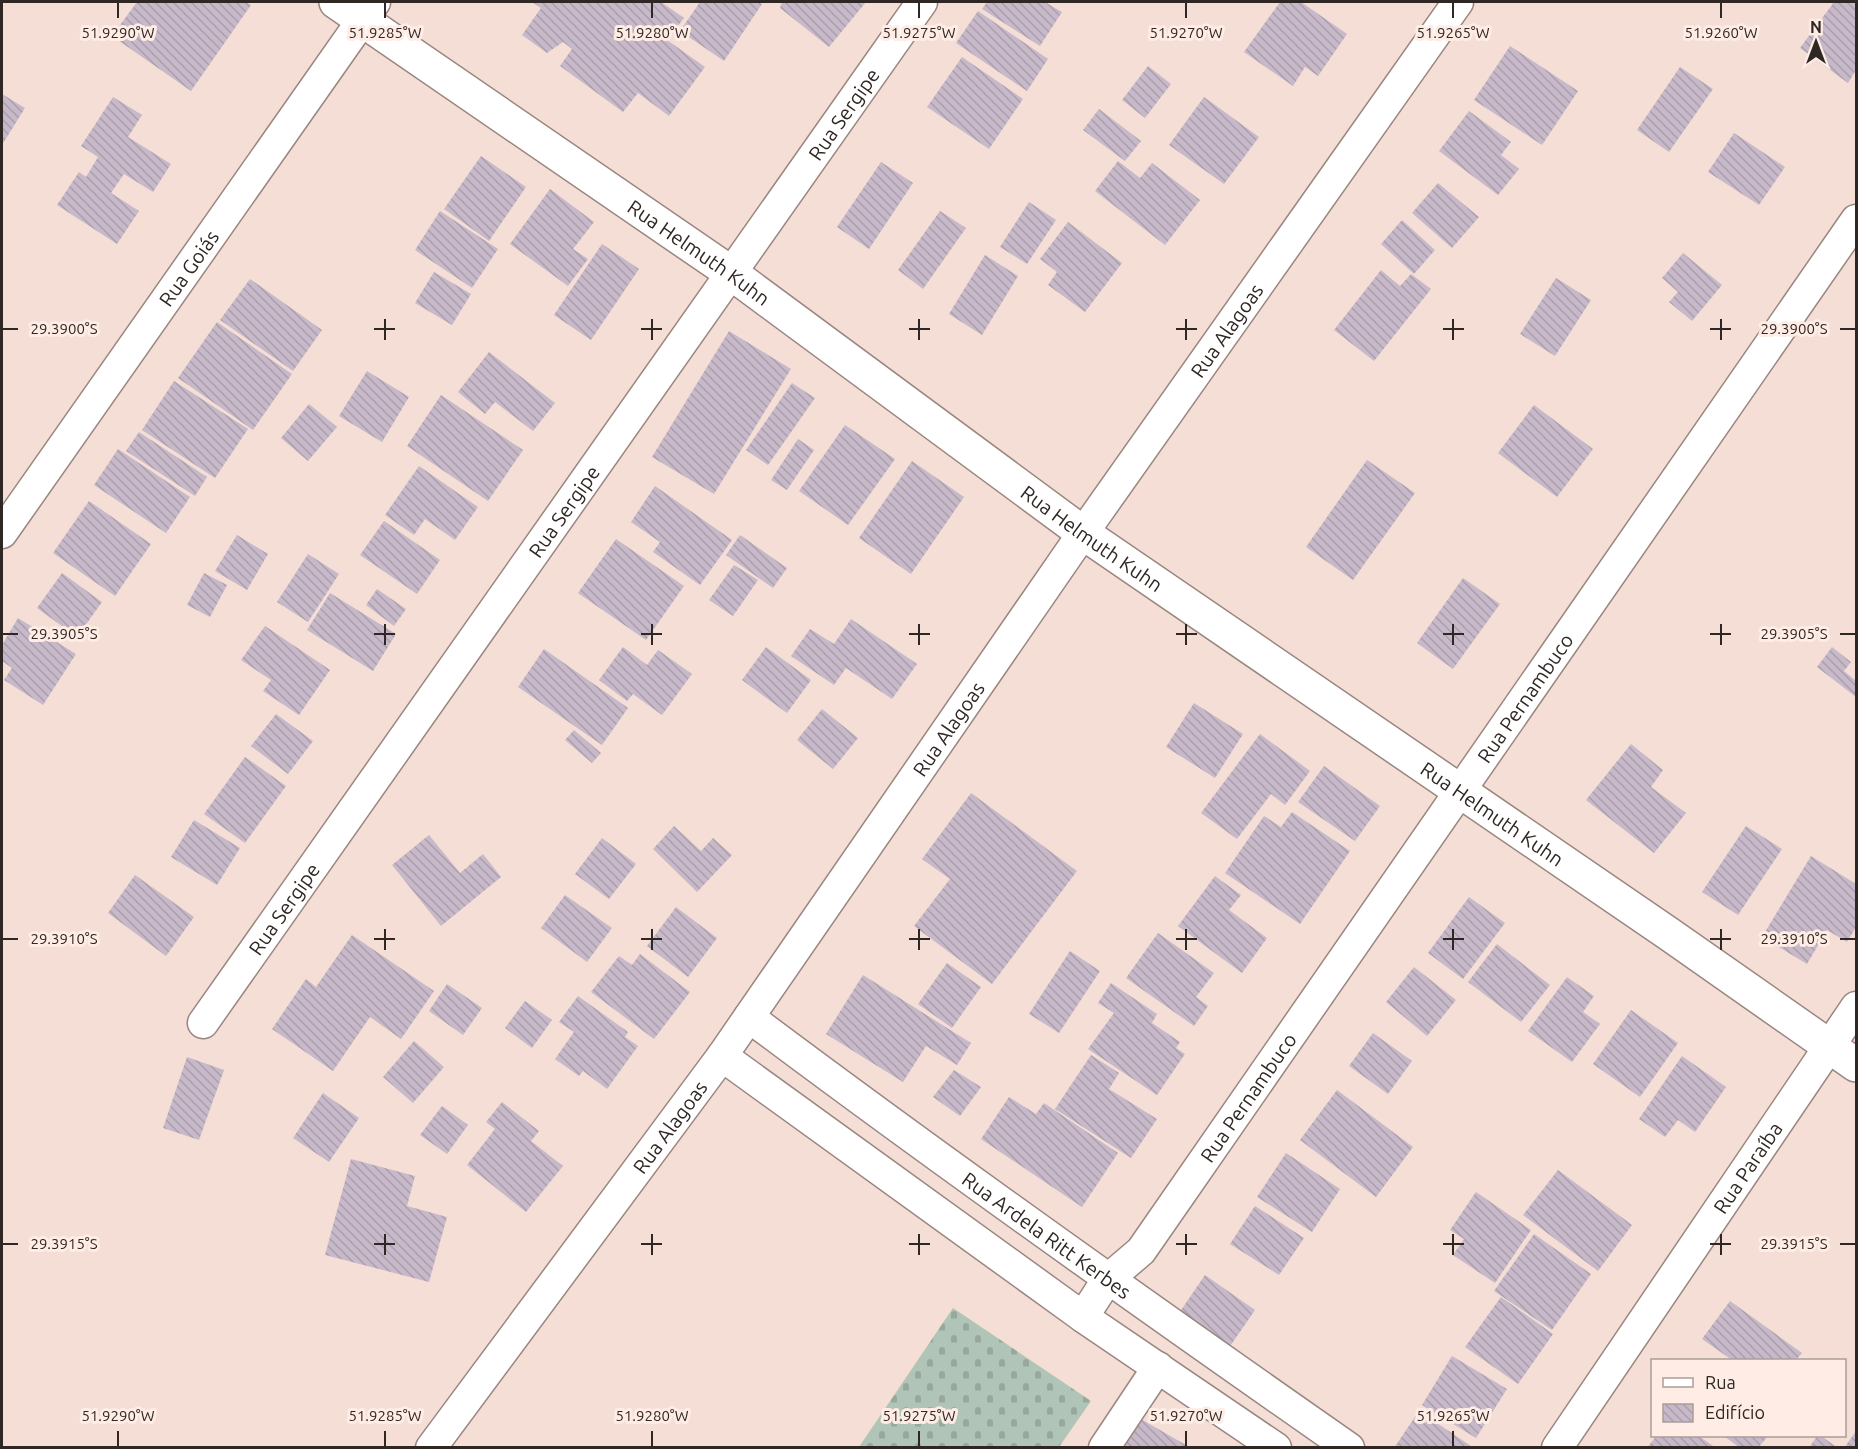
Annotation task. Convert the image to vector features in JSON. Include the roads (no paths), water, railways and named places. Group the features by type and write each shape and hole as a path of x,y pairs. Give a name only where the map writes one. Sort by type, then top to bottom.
{"main road":[{"name":"Rua Helmuth Kuhn","path":"358,7 730,273 1083,533 1857,1065"}],"street":[{"name":"Rua Sergipe","path":"203,1023 922,2"},
{"name":"Rua Alagoas","path":"431,1448 722,1056 1083,533 1458,2"},
{"name":"Rua Goiás","path":"2,533 358,7"},
{"name":"Rua Pernambuco","path":"1083,1317 1107,1280 1141,1251 1857,220"},
{"name":"Rua Paraíba","path":"1557,1448 1857,1007"},
{"name":"Rua Ardela Ritt Kerbes","path":"749,1017 860,1101 1107,1280 1349,1448"},
{"path":"722,1056 1083,1317 1276,1448"},
{"path":"1104,1448 1158,1367"}]}
